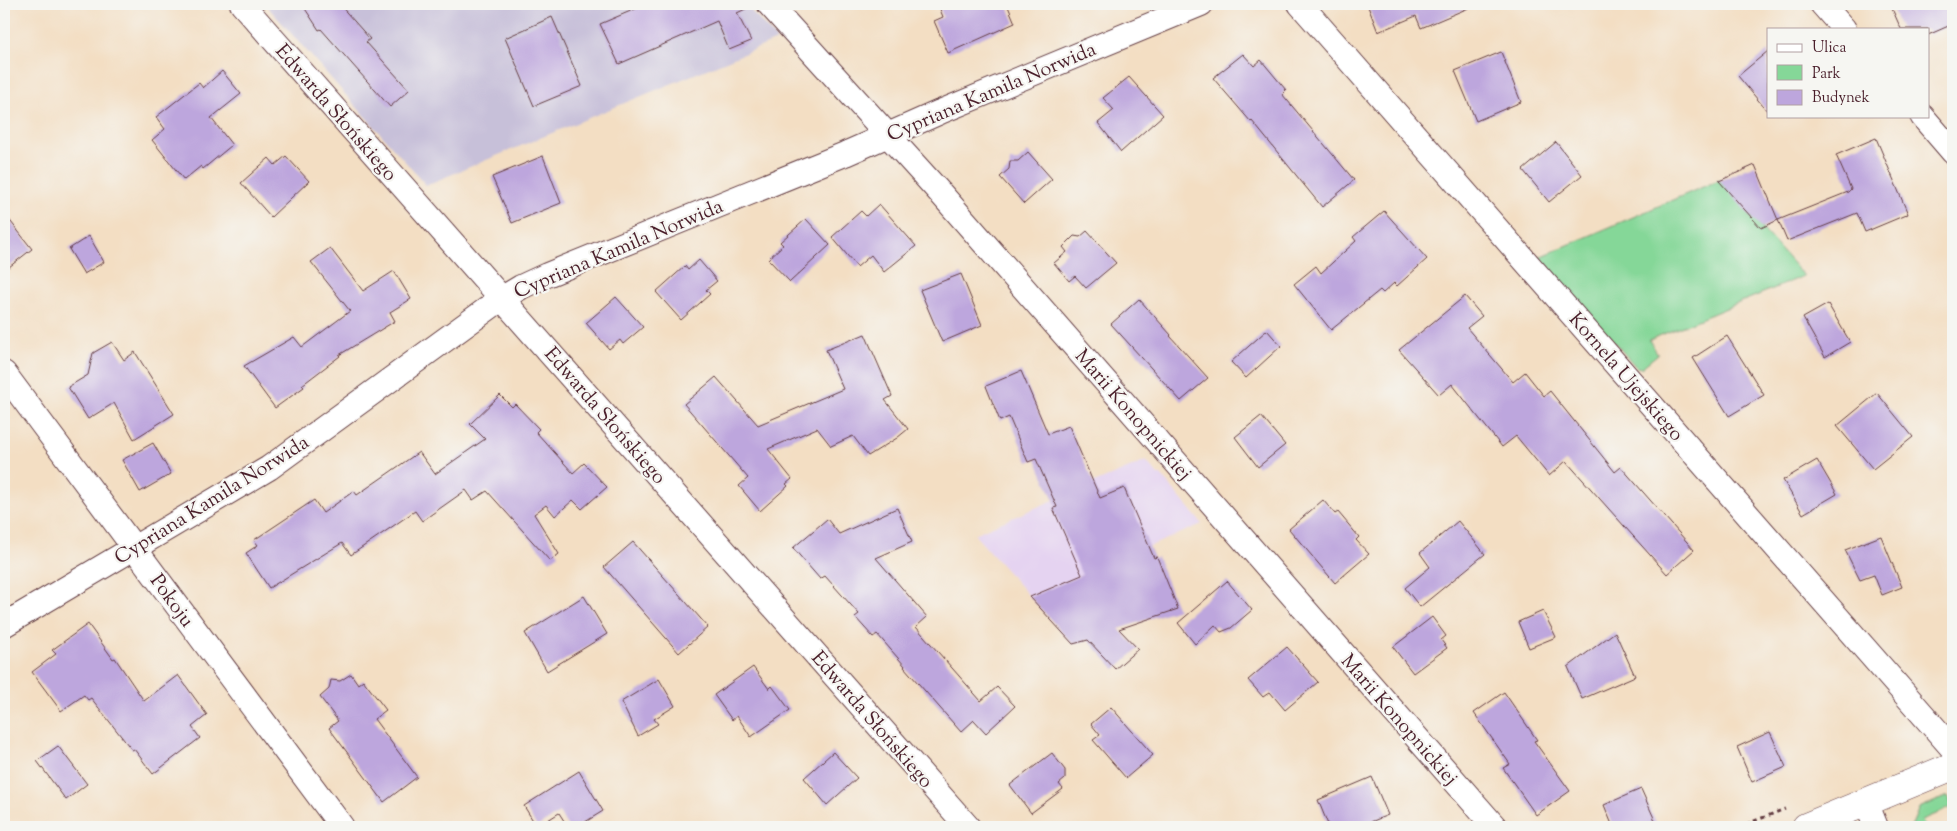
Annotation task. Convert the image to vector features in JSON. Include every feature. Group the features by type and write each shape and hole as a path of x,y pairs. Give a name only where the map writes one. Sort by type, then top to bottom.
{"street":[{"name":"Edwarda Słońskiego","path":"242,4 968,827"},
{"name":"Marii Konopnickiej","path":"769,4 888,134 1495,827"},
{"name":"Cypriana Kamila Norwida","path":"4,625 269,468 501,299 547,275 845,154 888,134 1201,4"},
{"name":"Kornela Ujejskiego","path":"1300,4 1953,749"},
{"path":"1822,4 1843,28"},
{"path":"1924,118 1953,152"},
{"name":"Pokoju","path":"4,373 342,827"},
{"path":"1806,827 1953,766"},
{"path":"1866,802 1876,827"}],"shaded area":[{"path":"265,4 745,4 777,40 426,185"},
{"path":"1146,461 1158,475 1161,475 1202,524 1030,597 974,534"}],"green space":[{"path":"1719,180 1804,276 1649,340 1658,354 1641,368 1636,367 1540,257"},
{"path":"1948,796 1953,807 1922,820 1925,827 1911,827 1919,808"}],"building":[{"path":"302,4 339,4 370,39 366,42 409,90 390,107 321,29 319,30"},
{"path":"647,4 756,4 737,13 751,41 729,50 717,21 619,64 600,24"},
{"path":"938,4 1007,4 1015,23 948,53 934,21 943,17"},
{"path":"1367,4 1478,4 1421,28 1416,16 1378,32"},
{"path":"1890,4 1953,4 1953,24 1930,34 1930,28 1901,28"},
{"path":"552,17 582,86 534,106 505,38"},
{"path":"1501,52 1521,102 1476,121 1455,71"},
{"path":"1767,52 1767,111 1738,76"},
{"path":"1243,54 1254,66 1261,60 1286,90 1282,94 1354,180 1322,207 1252,121 1213,78"},
{"path":"222,71 241,94 211,118 232,145 203,169 201,166 184,180 152,140 165,129 156,117 199,83 203,88"},
{"path":"1129,77 1163,115 1121,152 1098,123 1114,110 1103,98"},
{"path":"1876,138 1908,214 1865,232 1857,213 1787,241 1778,220 1848,192 1851,189 1836,155"},
{"path":"1556,142 1582,175 1549,202 1523,170"},
{"path":"1028,152 1052,179 1024,204 1000,177 1009,169 1010,161 1018,161"},
{"path":"286,156 309,181 271,217 241,183 269,158 275,165"},
{"path":"543,156 561,203 512,223 492,177"},
{"path":"1755,165 1778,220 1761,228 1719,181"},
{"path":"879,204 916,246 884,272 871,255 857,267 832,237 861,211 866,216"},
{"path":"1384,211 1427,259 1397,286 1394,283 1383,293 1380,290 1331,330 1294,284 1316,266 1321,273 1356,241 1353,237"},
{"path":"4,213 32,249 4,271"},
{"path":"806,219 830,245 790,282 768,259 783,245 780,242"},
{"path":"1087,231 1116,263 1086,288 1075,276 1069,281 1054,263 1067,252 1063,247 1074,236 1080,237"},
{"path":"89,236 104,262 84,274 69,249"},
{"path":"330,248 363,291 394,271 411,299 390,312 395,321 339,355 302,385 304,387 275,408 244,366 294,337 302,347 350,311 311,262"},
{"path":"699,260 717,281 706,290 710,294 681,320 656,292 685,266 688,270"},
{"path":"961,274 982,325 942,342 920,290"},
{"path":"1465,296 1482,316 1467,328 1513,382 1525,372 1544,396 1550,391 1615,472 1621,467 1694,550 1667,574 1566,461 1549,476 1516,436 1502,447 1452,384 1439,395 1399,350"},
{"path":"616,297 643,327 623,344 620,340 609,349 586,323"},
{"path":"1139,299 1208,378 1181,401 1111,324"},
{"path":"1828,304 1850,342 1825,357 1803,318"},
{"path":"1267,330 1281,346 1246,378 1231,362"},
{"path":"865,334 892,396 885,400 908,429 868,456 853,436 831,446 817,428 768,449 792,479 786,484 788,486 760,511 739,486 748,478 684,404 716,377 758,425 843,389 826,350"},
{"path":"1727,336 1764,395 1729,416 1693,358"},
{"path":"112,342 124,360 135,352 174,414 134,439 114,403 88,419 68,387 88,375 93,353"},
{"path":"1021,371 1048,434 1069,426 1100,498 1124,488 1154,558 1157,557 1178,609 1119,629 1138,649 1115,669 1088,640 1073,644 1030,597 1082,575 1053,508 1057,507 1036,459 1028,462 1009,417 1000,421 986,386"},
{"path":"1877,393 1913,437 1873,469 1837,426"},
{"path":"500,395 512,407 515,404 539,429 536,432 573,473 584,463 607,487 582,509 573,500 555,516 546,505 534,514 559,554 550,561 487,491 473,500 466,490 422,521 415,511 351,555 342,543 269,588 246,553 258,545 254,540 314,500 323,513 354,491 357,495 419,452 435,474 485,439 470,424"},
{"path":"1261,416 1285,445 1258,467 1235,437"},
{"path":"153,443 171,474 140,492 122,460"},
{"path":"1817,460 1837,494 1803,514 1783,480"},
{"path":"1323,500 1335,514 1338,512 1359,537 1356,540 1369,554 1335,583 1289,529"},
{"path":"897,508 912,542 876,558 927,617 916,627 981,701 997,687 1015,706 986,733 974,720 961,732 877,634 873,637 855,617 859,614 825,576 820,579 793,548 827,519 839,534"},
{"path":"1458,521 1485,554 1420,607 1405,588 1430,567 1420,553"},
{"path":"1881,536 1902,587 1882,595 1874,575 1860,580 1845,550"},
{"path":"633,542 708,627 679,653 604,567"},
{"path":"1227,581 1252,610 1231,628 1221,632 1215,625 1195,644 1178,623"},
{"path":"584,596 607,634 547,671 525,633"},
{"path":"1543,611 1556,637 1529,648 1518,622"},
{"path":"1432,617 1446,636 1441,640 1447,648 1413,673 1393,647"},
{"path":"88,624 113,659 115,658 144,701 178,675 207,715 192,727 200,738 153,774 91,698 88,700 84,695 61,711 32,672 56,654 52,650"},
{"path":"1615,632 1635,676 1582,699 1568,667"},
{"path":"1287,647 1318,682 1285,710 1270,692 1263,697 1248,680"},
{"path":"753,667 769,689 772,686 790,710 751,737 737,716 732,720 714,695"},
{"path":"351,674 358,684 363,680 386,710 374,719 417,777 384,802 329,728 338,721 320,697 329,689 331,680 340,681"},
{"path":"659,679 675,706 654,719 658,724 638,736 621,702"},
{"path":"1504,692 1537,740 1534,741 1570,791 1536,815 1503,768 1510,764 1474,713"},
{"path":"1111,707 1153,755 1126,778 1093,740 1100,735 1091,724"},
{"path":"1770,732 1786,767 1752,782 1737,747"},
{"path":"58,746 87,784 66,800 37,761"},
{"path":"833,752 857,778 827,805 804,778"},
{"path":"1052,753 1065,770 1065,779 1059,784 1063,789 1031,813 1010,785"},
{"path":"579,771 603,811 577,827 568,827 559,813 537,827 524,806"},
{"path":"1372,777 1388,815 1358,827 1329,827 1318,800"},
{"path":"1641,789 1658,827 1613,827 1604,805"}]}
